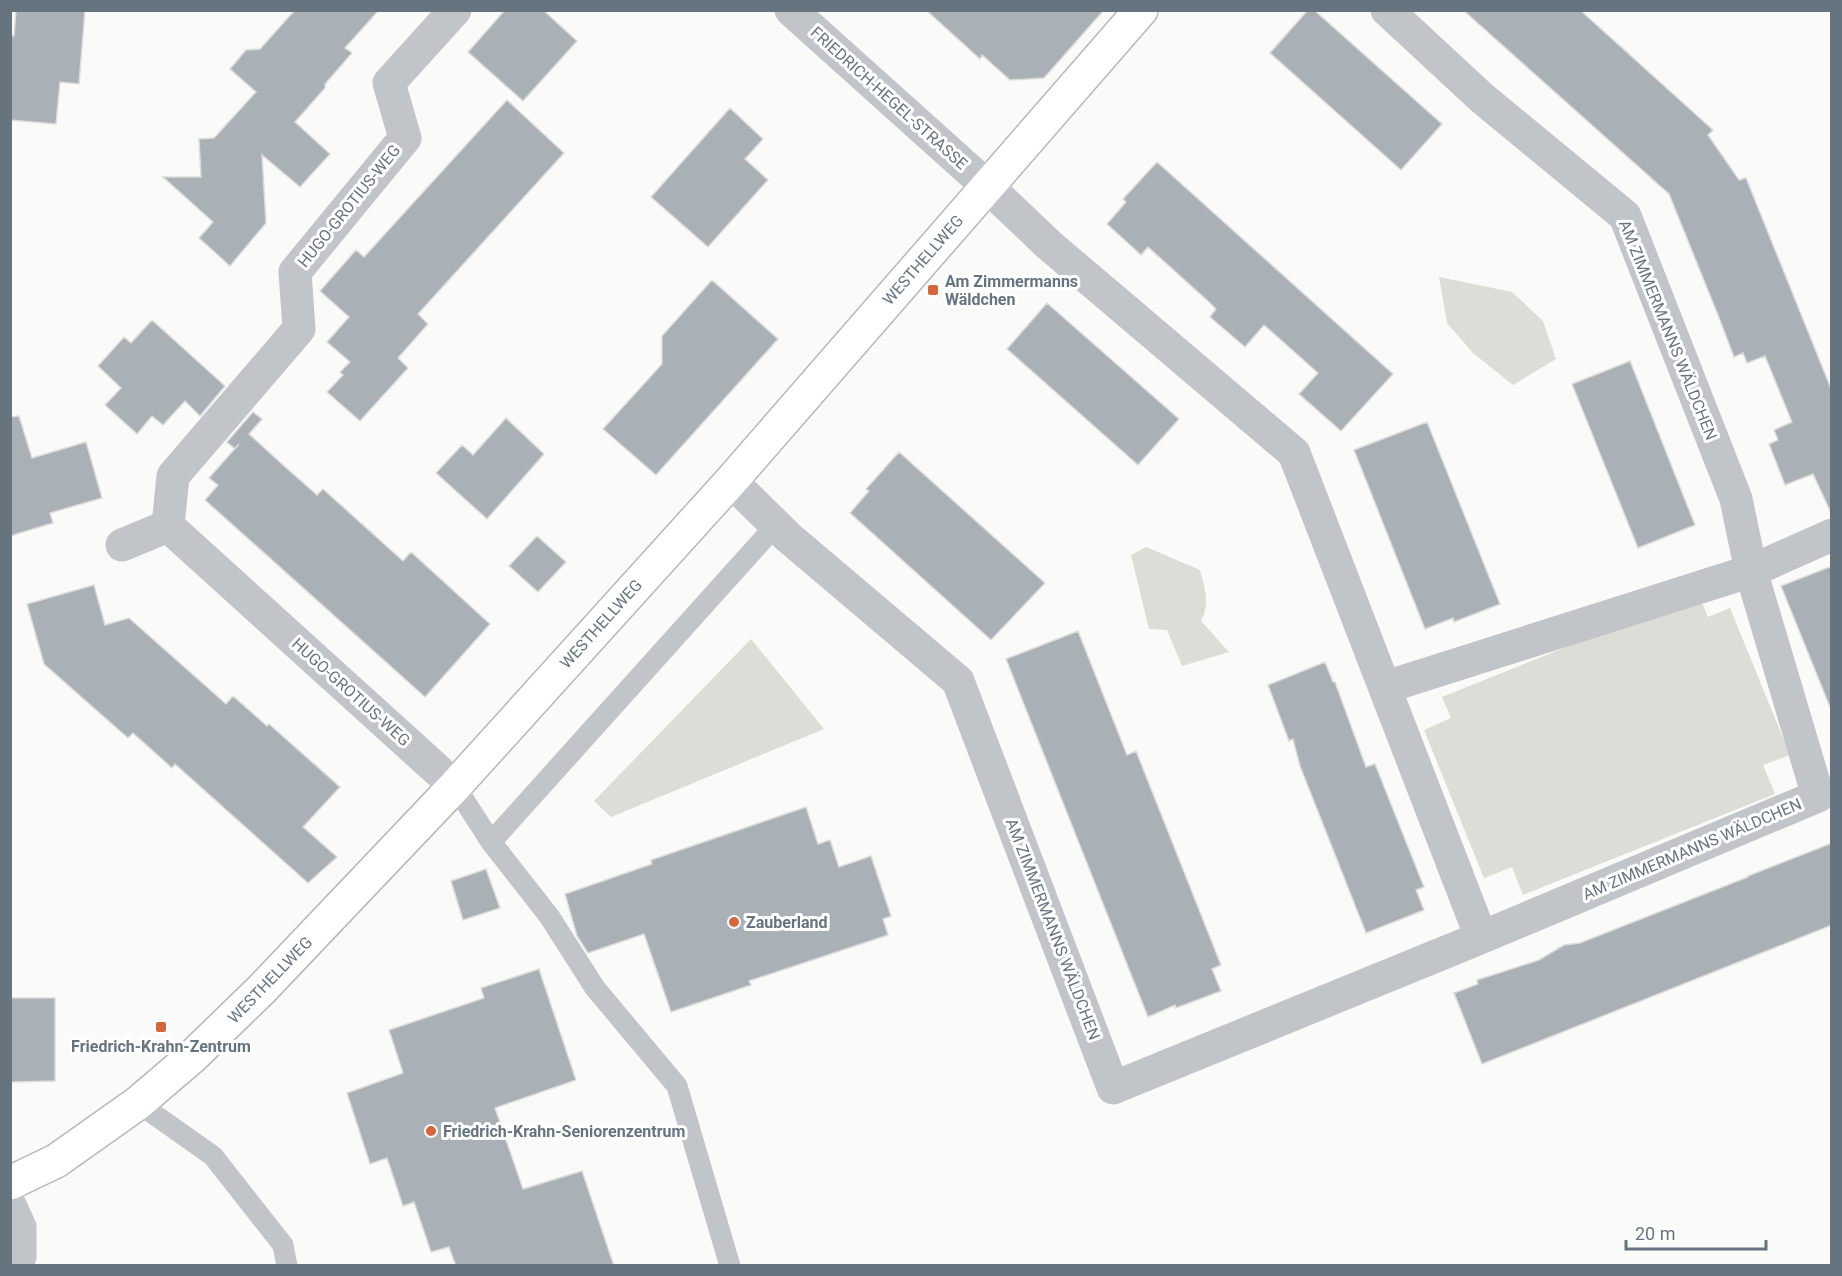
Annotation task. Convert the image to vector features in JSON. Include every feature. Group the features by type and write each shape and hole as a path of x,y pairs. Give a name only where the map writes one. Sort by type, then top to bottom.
{"street":[{"name":"HUGO-GROTIUS-WEG","path":"454,10 389,83 405,138 295,272 299,329 173,476 168,526 454,786"},
{"name":"FRIEDRICH-HEGEL-STRASSE","path":"791,10 987,186"},
{"name":"WESTHELLWEG","path":"10,1183 56,1161 138,1103 193,1056 262,989 454,786 731,481 1141,10"},
{"name":"AM ZIMMERMANNS WÄLDCHEN","path":"731,481 788,537 958,681 1113,1088 1481,938 1818,796 1751,571 1736,499 1625,216 1482,98 1387,10"},
{"path":"987,186 1048,244 1294,453 1481,938"},
{"path":"122,545 168,526"},
{"path":"1386,687 1751,571 1832,535"},
{"path":"10,1205 20,1227 20,1257 15,1266"}],"lane":[{"path":"491,842 776,525"},
{"path":"454,786 491,842 549,916 595,988 676,1086 730,1266"},
{"path":"138,1103 213,1156 283,1245 287,1266"}],"shaded area":[{"path":"1439,277 1512,292 1543,321 1556,359 1513,385 1473,353 1447,323"},
{"path":"1146,547 1200,570 1206,602 1201,621 1229,652 1182,666 1167,630 1149,629 1131,555"},
{"path":"1698,594 1708,617 1730,608 1790,755 1763,765 1775,794 1523,895 1512,867 1484,878 1424,730 1451,718 1442,697"},
{"path":"751,639 824,729 611,817 594,801"}],"building":[{"path":"16,10 85,10 79,84 60,82 56,124 10,120 10,36 14,36"},
{"path":"295,10 379,10 345,48 352,53 295,122 330,154 300,187 262,155 266,223 230,266 199,238 213,222 163,177 201,177 199,139 214,138 256,92 230,69 246,50 260,49"},
{"path":"505,10 543,10 577,41 523,101 468,52"},
{"path":"926,10 1104,10 1044,78 1010,80 982,55 980,59"},
{"path":"1308,10 1314,10 1442,124 1401,170 1270,53"},
{"path":"1463,10 1580,10 1713,130 1708,135 1739,180 1746,178 1832,391 1832,515 1813,474 1785,485 1769,444 1778,440 1774,430 1792,422 1765,356 1747,363 1743,353 1734,357 1669,194"},
{"path":"507,100 564,153 418,314 428,324 398,358 408,368 360,421 327,392 343,375 340,372 350,362 327,342 349,317 320,291 356,250 364,257"},
{"path":"730,108 763,139 745,159 768,180 708,247 651,197"},
{"path":"1157,162 1393,374 1341,431 1299,394 1318,373 1264,325 1245,347 1210,317 1216,309 1148,247 1141,255 1107,224 1126,202 1123,199"},
{"path":"712,280 778,339 656,475 603,429 662,364 662,336"},
{"path":"1047,303 1179,419 1138,465 1007,349"},
{"path":"152,320 225,386 200,416 185,401 163,425 152,416 137,434 105,405 121,388 98,366 124,337 131,343"},
{"path":"1630,361 1695,525 1638,548 1572,384"},
{"path":"253,412 262,419 249,434 283,465 317,495 323,489 403,561 411,552 490,624 425,697 205,500 218,485 209,478 235,449 227,442"},
{"path":"19,416 32,458 86,442 102,498 50,513 53,523 10,536 10,417"},
{"path":"506,418 544,454 487,519 436,473 462,445 473,455"},
{"path":"1427,422 1500,604 1454,622 1453,618 1425,629 1354,450"},
{"path":"899,452 1045,583 991,640 850,513 869,491 866,489"},
{"path":"537,536 566,562 538,592 509,566"},
{"path":"1832,566 1832,707 1830,707 1781,586"},
{"path":"94,585 105,625 129,618 226,704 233,696 267,726 269,724 340,787 303,827 337,857 308,883 175,764 172,768 133,733 128,738 44,664 27,604"},
{"path":"1078,631 1127,755 1136,751 1221,965 1212,969 1221,991 1176,1008 1175,1005 1148,1017 1006,659"},
{"path":"1325,662 1335,682 1366,767 1375,764 1424,887 1416,890 1424,910 1366,933 1300,766 1293,739 1289,741 1268,685"},
{"path":"806,807 818,844 830,840 839,867 871,856 891,916 883,919 888,935 749,981 751,985 671,1012 644,934 588,953 577,936 565,894 652,864 651,860"},
{"path":"1832,843 1832,925 1482,1064 1454,993 1478,984 1477,980 1539,960 1564,945 1580,943"},
{"path":"486,869 500,908 463,920 451,881"},
{"name":"Friedrich-Krahn-Seniorenzentrum","path":"539,969 576,1080 495,1108 523,1189 582,1171 614,1266 456,1266 449,1247 431,1252 414,1202 403,1206 387,1158 370,1164 347,1093 403,1073 389,1030 484,998 481,988"},
{"path":"10,998 55,998 55,1081 10,1082"}],"place":[{"name":"Am Zimmermanns Wäldchen","path":"933,290"},
{"name":"Zauberland","path":"734,922"},
{"name":"Friedrich-Krahn-Zentrum","path":"161,1027"},
{"name":"Friedrich-Krahn-Seniorenzentrum","path":"431,1131"}]}
